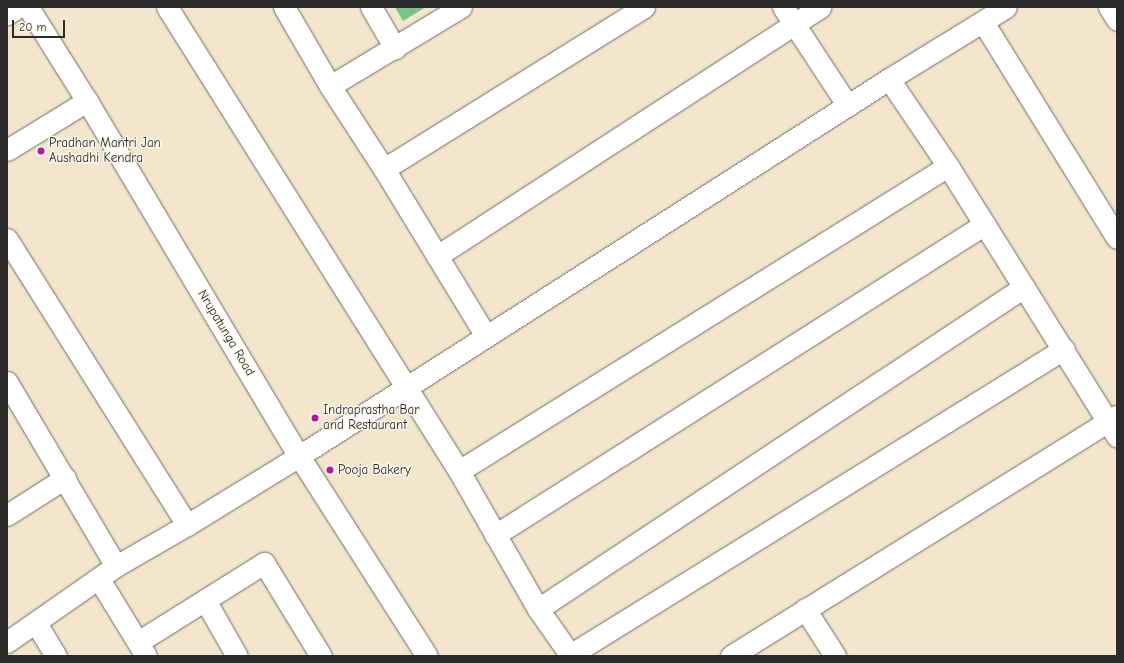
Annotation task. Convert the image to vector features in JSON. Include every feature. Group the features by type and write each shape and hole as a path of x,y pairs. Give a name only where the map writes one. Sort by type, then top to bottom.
{"street":[{"path":"7,14 18,7"},
{"name":"Nrupatunga Road","path":"28,7 299,456 427,656"},
{"path":"167,7 459,471 538,609 570,656 1064,349"},
{"path":"284,7 330,86 384,169 486,336"},
{"path":"371,7 395,48"},
{"path":"330,86 461,7"},
{"path":"384,169 644,7"},
{"path":"437,256 788,15 820,7"},
{"path":"7,642 116,566 187,526 299,456 406,386 848,106 888,79 1006,7"},
{"path":"1109,7 1117,20"},
{"path":"788,15 848,106"},
{"path":"983,22 1117,238"},
{"path":"731,656 805,609 1114,425 1024,287 948,166 888,79"},
{"path":"7,150 86,101"},
{"path":"459,471 948,166"},
{"path":"495,535 985,224"},
{"path":"7,239 187,526"},
{"path":"538,609 1024,287"},
{"path":"7,382 116,566"},
{"path":"7,516 65,478"},
{"path":"99,579 142,649 205,600 264,563 321,656"},
{"path":"205,600 237,656"},
{"path":"805,609 835,656"},
{"path":"36,623 56,656"}],"green space":[{"path":"395,7 426,7 403,21"}],"place":[{"name":"Pradhan Mantri Jan Aushadhi Kendra","path":"41,151"},
{"name":"Indraprastha Bar and Restaurant","path":"315,418"},
{"name":"Pooja Bakery","path":"330,470"}]}
